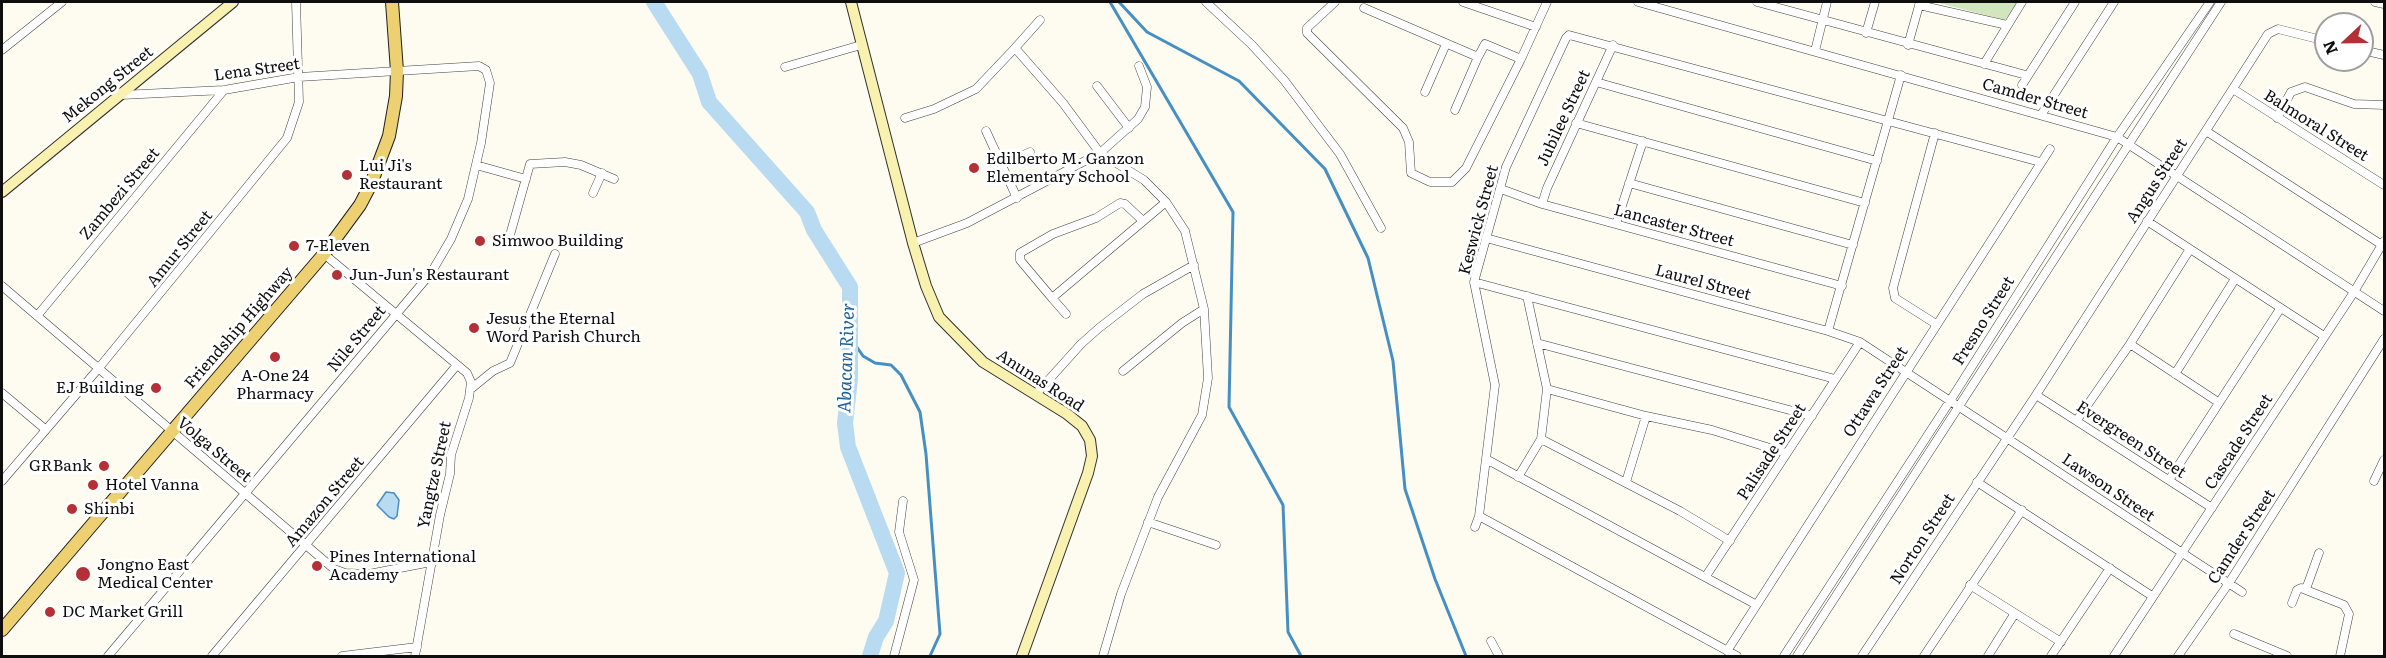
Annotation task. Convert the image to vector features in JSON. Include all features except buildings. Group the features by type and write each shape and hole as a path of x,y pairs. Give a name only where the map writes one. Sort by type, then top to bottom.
{"main road":[{"name":"Friendship Highway","path":"2,630 324,254 360,205 389,136 397,71 392,2"}],"street":[{"path":"2,50 62,2"},
{"name":"Mekong Street","path":"2,192 233,2"},
{"name":"Amur Street","path":"2,481 277,153 294,122 299,102 296,2"},
{"name":"Anunas Road","path":"851,2 914,243 930,297 945,326 983,362 1067,414 1082,426 1090,440 1092,456 1022,657"},
{"path":"1206,2 1252,45 1284,80 1340,154 1381,228"},
{"path":"1335,2 1307,28 1307,33 1402,128 1409,142 1411,173 1430,182 1452,182 1466,168 1547,2"},
{"path":"1463,2 1536,27"},
{"name":"Camder Street","path":"1638,2 2117,137 2385,311"},
{"path":"1757,2 1908,45 2026,75"},
{"path":"1815,51 1827,2"},
{"path":"1866,33 1875,2"},
{"path":"1984,64 2022,2"},
{"path":"2022,85 2026,75 2075,2"},
{"path":"2041,115 2114,2"},
{"name":"Fresno Street","path":"1784,657 2117,137 2210,2"},
{"name":"Fresno Street","path":"1797,657 2221,2"},
{"path":"1908,45 1919,3 2007,25"},
{"path":"1364,8 1478,57"},
{"path":"905,118 934,109 976,89 1040,20"},
{"name":"Angus Street","path":"2006,436 2036,395 2264,39 2272,31 2314,39"},
{"name":"Keswick Street","path":"1475,527 1479,516 1495,386 1474,282 1506,167 1566,38 1574,35 1613,45"},
{"path":"1425,92 1446,44"},
{"path":"1455,110 1485,44 1521,59"},
{"path":"785,67 861,45"},
{"path":"1613,45 2040,162"},
{"name":"Jubilee Street","path":"1542,204 1576,123 1613,45"},
{"path":"1016,48 1100,153 1144,180 1166,202 1185,231 1204,309 1208,378 1202,415 1158,497 1121,594 1103,657"},
{"name":"Nile Street","path":"108,657 431,273 451,239 468,200 477,165 490,83 486,70 479,66 397,71"},
{"path":"914,243 967,223 1100,153 1138,119 1147,98 1148,87 1139,66"},
{"name":"Lena Street","path":"121,94 224,90 299,77 397,71"},
{"path":"1828,331 1901,75"},
{"path":"1596,82 1877,161"},
{"path":"1097,86 1129,128"},
{"path":"2277,118 2290,92 2305,87 2354,104 2385,105"},
{"name":"Balmoral Street","path":"2233,89 2385,185"},
{"name":"Zambezi Street","path":"37,316 224,90"},
{"path":"1576,123 1865,203"},
{"path":"986,131 1017,198"},
{"path":"2206,131 2383,243"},
{"path":"1935,133 1893,288 1895,298 1936,324"},
{"path":"1616,224 1643,141"},
{"name":"Ottawa Street","path":"1726,651 2040,162 2050,150"},
{"path":"1002,165 1030,152"},
{"path":"510,235 530,164 565,162 614,179"},
{"path":"477,165 526,179"},
{"path":"593,193 602,173"},
{"path":"1629,183 1853,245"},
{"name":"Lancaster Street","path":"1501,189 1542,204 1842,286"},
{"path":"1052,298 1166,202"},
{"path":"1066,314 1020,260 1020,253 1053,234 1096,218 1120,203 1125,204 1143,221"},
{"path":"2147,221 2324,336"},
{"name":"Laurel Street","path":"1486,238 1828,331 1860,342 1950,401"},
{"name":"Cascade Street","path":"2114,657 2354,292 2383,243"},
{"path":"2077,420 2130,344 2190,249"},
{"path":"324,254 467,373 472,388 493,371 510,363 555,254"},
{"path":"1036,394 1081,344 1099,328 1143,294 1194,264"},
{"path":"2175,374 2235,279"},
{"path":"1474,282 1835,379"},
{"name":"Volga Street","path":"2,286 325,562 345,573 369,574 431,562"},
{"path":"1518,477 1541,439 1547,389 1527,296"},
{"path":"1123,371 1182,323 1204,309"},
{"path":"2169,480 2280,309"},
{"name":"Camder Street","path":"2178,657 2229,583 2385,339"},
{"name":"Palisade Street","path":"1706,576 1860,342"},
{"path":"1537,343 1812,416"},
{"path":"2130,344 2218,402"},
{"name":"Amazon Street","path":"212,657 457,365"},
{"name":"Yangtze Street","path":"415,657 431,562 450,474 451,455 472,388"},
{"path":"1547,389 1646,416 1712,430 1786,453"},
{"path":"2,393 45,429"},
{"name":"Evergreen Street","path":"2036,395 2212,508"},
{"name":"Lawson Street","path":"1950,401 2242,592"},
{"path":"1626,482 1646,416"},
{"name":"Norton Street","path":"1862,657 2006,436"},
{"path":"1541,439 1626,482 1730,542"},
{"path":"1486,459 1755,604"},
{"path":"2374,481 2385,460"},
{"path":"1977,482 2152,596"},
{"path":"894,657 914,580 899,532 903,501"},
{"path":"1924,657 2022,510"},
{"path":"1479,516 1737,657"},
{"path":"1148,522 1216,545"},
{"path":"2306,589 2319,553"},
{"path":"2051,657 2110,568"},
{"path":"1970,585 2061,642"},
{"path":"2292,603 2297,590 2306,589 2343,605 2349,614 2340,657"},
{"path":"1988,657 2015,613"},
{"path":"2234,634 2283,656"},
{"path":"1491,641 1499,657"},
{"path":"342,657 417,646"}],"green space":[{"path":"1935,2 2018,2 2005,20"}],"water":[{"path":"386,492 394,493 399,500 397,516 394,519 377,505"}],"waterway":[{"name":"Abacan River","path":"654,2 700,74 709,102 807,212 814,230 850,287 850,379 845,423 848,447 897,573 886,621 876,637 870,656"},
{"path":"1110,2 1233,212 1229,407 1283,505 1288,632 1301,656"},
{"path":"1119,2 1147,32 1239,81 1325,169 1368,258 1393,361 1405,489 1435,579 1466,656"},
{"path":"850,337 863,356 875,363 891,365 901,375 920,412 926,454 940,634 930,656"}],"place":[{"name":"Edilberto M. Ganzon Elementary School","path":"974,168"},
{"name":"Lui Ji's Restaurant","path":"347,175"},
{"name":"Simwoo Building","path":"480,241"},
{"name":"7-Eleven","path":"294,246"},
{"name":"Jun-Jun's Restaurant","path":"337,275"},
{"name":"Jesus the Eternal Word Parish Church","path":"474,328"},
{"name":"A-One 24 Pharmacy","path":"275,357"},
{"name":"EJ Building","path":"156,388"},
{"name":"GRBank","path":"104,466"},
{"name":"Hotel Vanna","path":"93,485"},
{"name":"Shinbi","path":"72,509"},
{"name":"Pines International Academy","path":"317,566"},
{"name":"Jongno East Medical Center","path":"83,574"},
{"name":"DC Market Grill","path":"50,612"}]}
